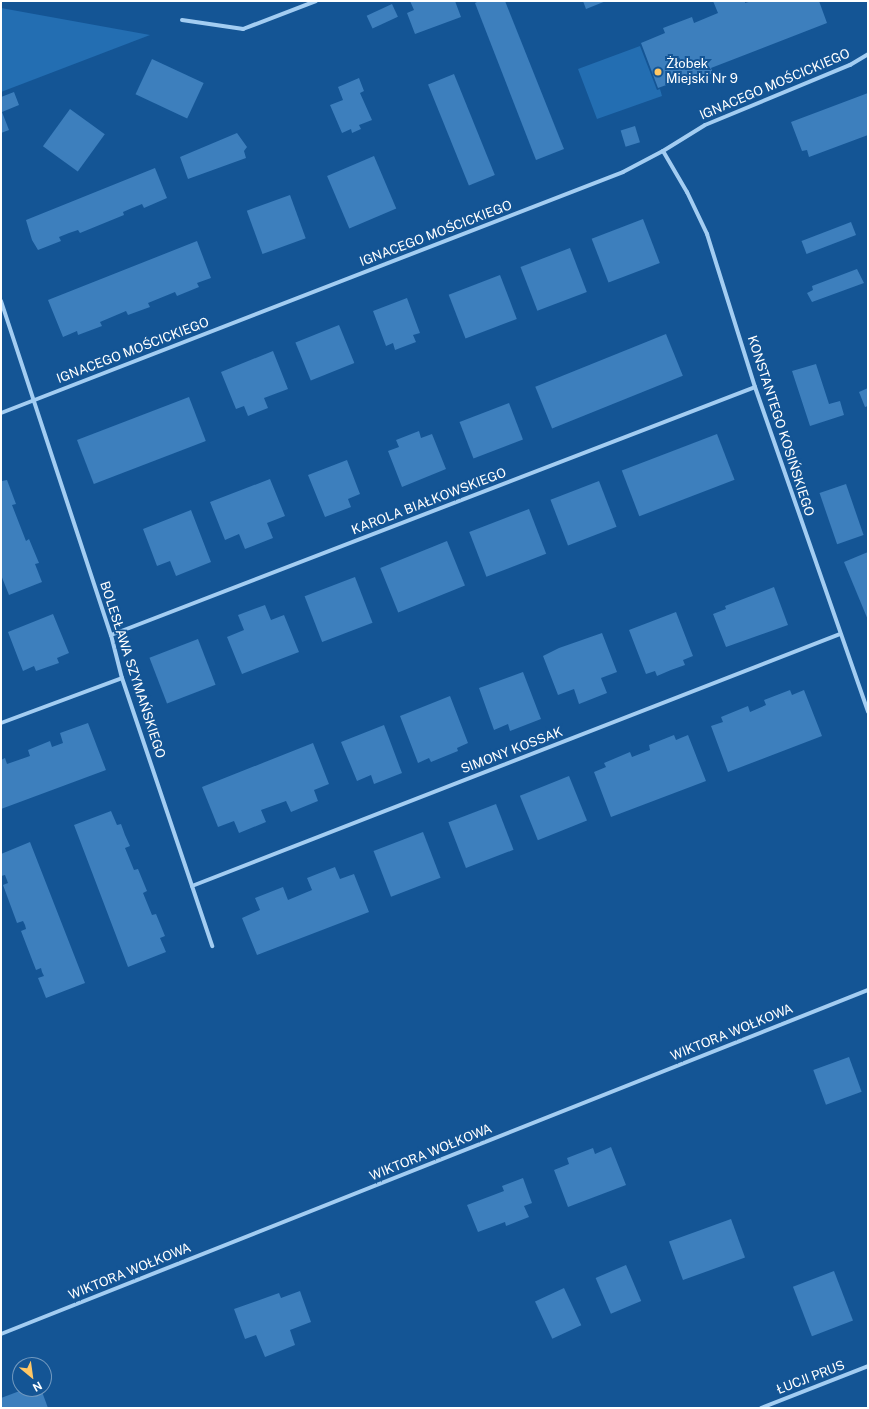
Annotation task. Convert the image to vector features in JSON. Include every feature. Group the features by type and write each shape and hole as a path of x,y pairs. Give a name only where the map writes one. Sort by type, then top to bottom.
{"street":[{"path":"182,20 243,29 316,1"},
{"name":"IGNACEGO MOŚCICKIEGO","path":"1,413 616,175 664,151 722,116 850,65 868,54"},
{"name":"KONSTANTEGO KOSIŃSKIEGO","path":"664,151 697,210 707,234 755,387 868,712"},
{"name":"BOLESŁAWA SZYMAŃSKIEGO","path":"1,302 111,635 122,678 212,946"},
{"name":"KAROLA BIAŁKOWSKIEGO","path":"111,635 755,387"},
{"name":"SIMONY KOSSAK","path":"192,886 840,634"},
{"path":"1,723 122,678"},
{"name":"WIKTORA WOŁKOWA","path":"1,1334 868,990"},
{"name":"ŁUCJI PRUS","path":"761,1408 868,1366"}],"shaded area":[{"path":"1,8 150,35 1,92"},
{"path":"640,46 657,90 660,89 662,96 597,119 578,69"}],"building":[{"path":"410,1 455,1 461,17 415,34 407,13 414,10"},
{"path":"479,1 505,1 564,149 536,160 475,3"},
{"path":"583,1 606,1 586,9"},
{"path":"713,1 745,1 745,3 752,1 819,1 827,23 711,68 713,73 685,84 683,79 658,88 641,43 665,33 663,28 692,17 694,23 718,13"},
{"path":"392,4 398,17 373,29 367,16"},
{"path":"152,59 204,83 187,118 136,94"},
{"path":"454,74 495,175 469,186 428,84"},
{"path":"359,78 364,91 360,93 372,120 359,125 361,129 352,133 351,129 342,133 330,105 343,100 338,87"},
{"path":"14,92 19,105 2,112 9,130 1,133 1,97"},
{"path":"868,93 868,135 809,157 807,150 802,151 791,122"},
{"path":"70,109 105,134 78,171 43,146"},
{"path":"635,126 640,142 626,147 621,130"},
{"path":"237,133 247,147 244,151 246,158 188,179 180,157"},
{"path":"374,156 396,208 349,228 327,176"},
{"path":"155,168 167,198 144,208 142,204 132,208 123,212 124,215 80,233 78,230 59,237 61,241 38,250 32,240 26,220"},
{"path":"290,195 306,238 263,254 247,211"},
{"path":"643,219 660,263 608,283 592,239"},
{"path":"851,222 856,235 807,254 802,241"},
{"path":"197,241 211,278 197,283 199,287 177,296 175,292 148,303 150,307 128,315 126,311 100,322 102,326 78,335 77,331 63,337 48,300"},
{"path":"570,248 587,292 537,311 521,267"},
{"path":"857,269 864,283 812,302 807,293 813,290 812,286"},
{"path":"500,275 517,319 465,339 449,295"},
{"path":"407,298 420,333 413,335 416,342 395,350 393,343 386,346 373,311"},
{"path":"339,325 354,363 311,381 295,343"},
{"path":"666,334 683,376 552,429 535,387"},
{"path":"273,351 288,389 264,398 268,408 248,416 244,406 236,409 221,372"},
{"path":"816,364 829,404 840,401 844,415 810,426 792,371"},
{"path":"868,388 868,406 865,407 859,392"},
{"path":"189,397 206,441 94,484 77,440"},
{"path":"509,403 523,439 473,458 460,422"},
{"path":"419,431 421,438 432,434 446,469 402,487 388,451 399,447 396,440"},
{"path":"717,434 735,480 639,516 622,471"},
{"path":"347,460 360,494 348,499 351,507 325,517 308,475"},
{"path":"1,478 2,481 7,480 16,504 12,505 26,541 29,539 39,563 35,564 42,582 9,595 1,575"},
{"path":"270,479 285,516 267,523 273,538 245,549 239,534 225,540 210,502"},
{"path":"599,481 617,527 568,545 550,500"},
{"path":"846,484 864,535 837,544 820,493"},
{"path":"529,509 546,554 486,577 469,532"},
{"path":"191,510 211,562 176,576 170,561 157,566 143,529"},
{"path":"447,541 465,586 398,612 380,568"},
{"path":"868,552 868,620 844,562"},
{"path":"355,577 373,623 322,642 305,596"},
{"path":"774,587 788,625 726,647 713,614 726,609 725,606"},
{"path":"265,605 271,620 284,615 299,652 242,674 227,637 244,630 238,615"},
{"path":"676,612 693,656 683,660 685,665 657,676 655,671 646,674 629,630"},
{"path":"53,614 69,653 57,658 59,663 36,671 34,666 23,671 8,632"},
{"path":"602,633 617,672 601,678 607,693 579,704 574,689 558,695 543,656 559,648"},
{"path":"198,639 216,685 167,703 149,658"},
{"path":"523,672 541,719 510,731 508,724 494,730 479,688"},
{"path":"790,690 792,695 804,690 822,736 728,772 711,726 723,722 721,717 748,706 750,712 766,705 764,700"},
{"path":"450,696 468,743 457,748 458,751 431,762 429,758 418,763 400,716"},
{"path":"88,723 106,770 1,809 1,760 5,758 7,764 30,756 28,750 50,741 52,747 63,743 60,733"},
{"path":"384,725 402,773 374,784 371,775 357,781 341,742"},
{"path":"674,735 676,740 688,735 706,781 611,817 594,772 606,767 604,763 630,752 632,757 650,750 649,745"},
{"path":"313,743 329,784 314,790 318,801 291,812 286,801 261,810 266,822 239,833 234,821 218,827 202,787"},
{"path":"569,776 587,821 538,840 520,796"},
{"path":"496,804 514,850 466,868 448,822"},
{"path":"111,811 117,825 121,824 130,846 125,848 134,870 138,869 147,891 143,893 152,915 156,914 165,936 160,938 166,952 128,967 74,825"},
{"path":"423,832 441,878 391,897 374,851"},
{"path":"30,842 85,983 46,998 38,978 44,976 41,968 36,970 21,931 26,929 25,925 23,921 17,923 3,885 8,883 5,875 1,876 1,854"},
{"path":"335,867 340,879 354,874 369,912 257,955 242,918 260,910 255,898 283,887 288,900 312,890 307,878"},
{"path":"849,1057 862,1092 826,1105 813,1070"},
{"path":"611,1147 626,1185 568,1207 554,1170 569,1164 567,1158 593,1148 595,1154"},
{"path":"523,1178 532,1203 524,1206 529,1217 506,1226 505,1222 478,1232 467,1205 504,1191 502,1186"},
{"path":"731,1219 745,1258 683,1280 669,1242"},
{"path":"626,1265 641,1301 611,1314 596,1278"},
{"path":"834,1271 853,1320 812,1336 793,1287"},
{"path":"564,1288 581,1325 552,1339 535,1302"},
{"path":"300,1291 311,1322 290,1330 295,1345 265,1357 256,1335 245,1339 234,1309 279,1293 281,1298"},
{"path":"12,1394 12,1397 44,1397 48,1408 1,1408 1,1398"}],"place":[{"name":"Żłobek Miejski Nr 9","path":"658,72"}]}
